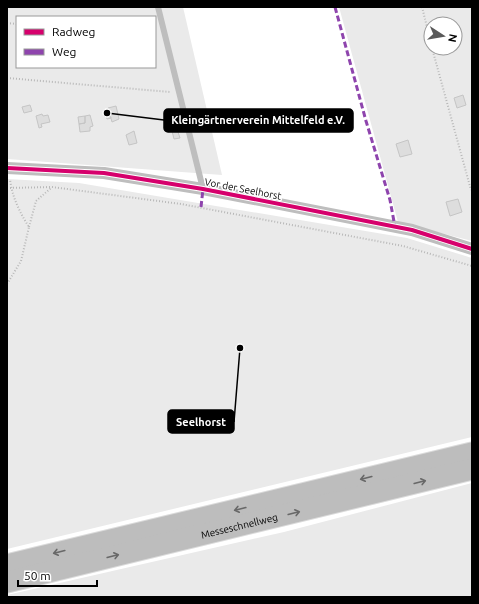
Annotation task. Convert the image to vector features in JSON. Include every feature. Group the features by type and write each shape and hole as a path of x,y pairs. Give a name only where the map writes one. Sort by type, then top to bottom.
{"highway":[{"name":"Messeschnellweg","path":"7,564 472,453"},
{"name":"Messeschnellweg","path":"7,582 472,470"}],"street":[{"name":"Vor der Seelhorst","path":"8,168 104,174 203,189 412,230 472,249"}],"lane":[{"path":"158,7 203,189"}],"path":[{"path":"434,56 471,190"},
{"path":"7,78 180,93"},
{"path":"8,168 11,188 19,212 29,227"},
{"path":"7,284 21,261 36,201 52,187"},
{"path":"7,188 52,187 181,204 403,246 472,266"}],"shaded area":[{"path":"7,7 183,7 222,175 7,159"},
{"path":"339,7 472,7 472,241 398,222"},
{"path":"7,179 79,183 407,238 472,258 472,437 7,549"},
{"path":"472,483 472,597 7,597 7,595 284,532"}],"building":[{"path":"463,95 466,105 457,108 454,98"},
{"path":"30,105 32,111 24,113 22,107"},
{"path":"116,106 119,119 112,122 108,108"},
{"path":"108,109 111,118 107,119 104,110"},
{"path":"42,114 43,116 48,115 50,122 41,124 42,127 39,128 36,116"},
{"path":"90,115 93,126 90,127 90,131 80,132 79,124 85,123 85,116"},
{"path":"85,116 85,123 79,124 78,117"},
{"path":"176,126 180,138 174,139 171,127"},
{"path":"134,131 137,143 129,145 126,135"},
{"path":"408,140 412,154 400,157 396,144"},
{"path":"458,199 462,212 450,216 446,202"}],"marked path":[{"path":"335,7 366,121 390,200 395,227"},
{"path":"201,207 203,189"}],"cycle path":[{"path":"7,168 104,173 203,189 412,230 472,249"}],"place":[{"name":"Kleingärtnerverein Mittelfeld e.V.","path":"107,113"},
{"name":"Seelhorst","path":"240,348"}]}
